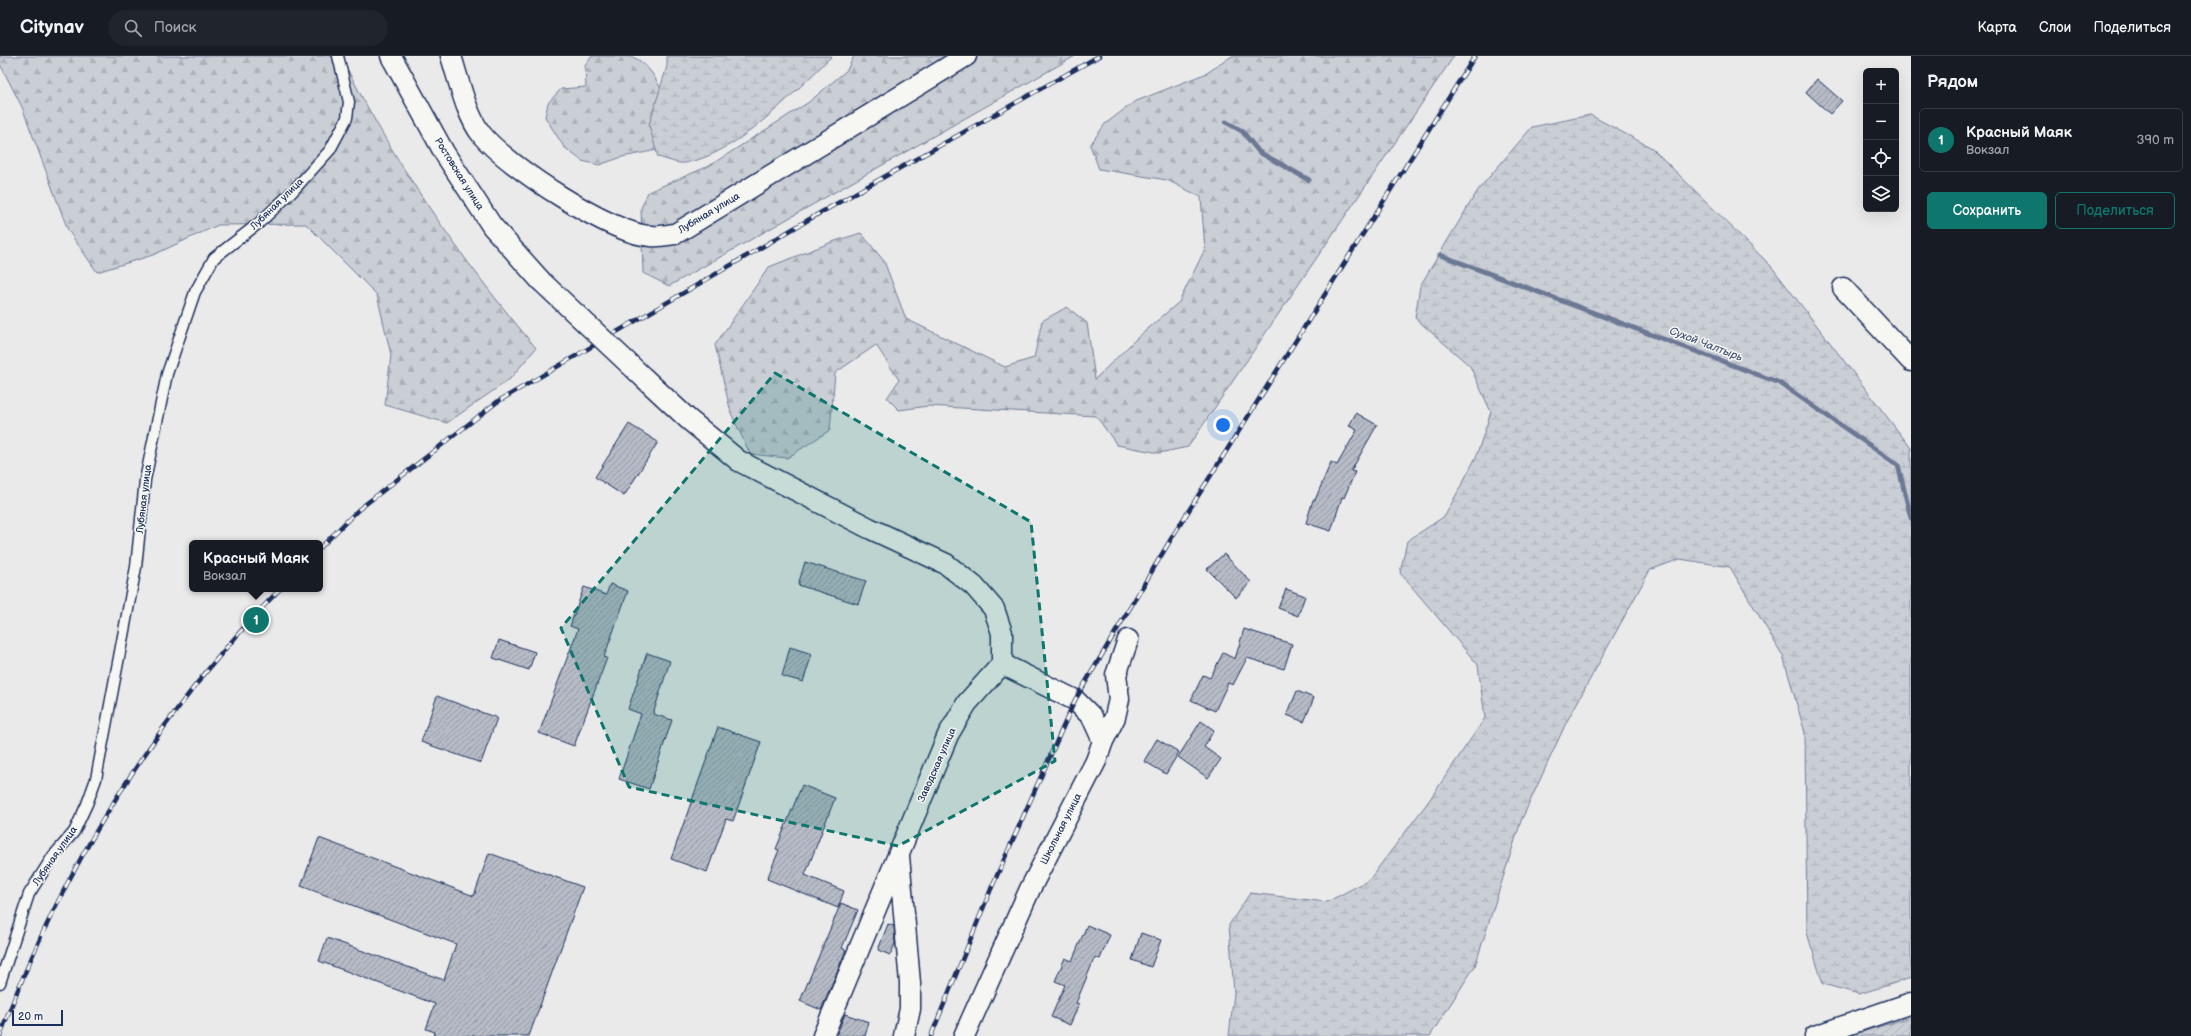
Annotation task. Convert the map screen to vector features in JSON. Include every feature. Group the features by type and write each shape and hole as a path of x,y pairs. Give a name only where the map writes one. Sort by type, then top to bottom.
{"street":[{"name":"Ростовская улица","path":"391,56 445,154 492,226 541,281 688,419 739,461 869,528 946,564 974,586 994,609 1002,633 1002,664"},
{"name":"Лубяная улица","path":"451,56 467,106 481,134 501,155 570,202 611,226 650,237 675,234 966,56"},
{"path":"1843,288 1911,361"},
{"name":"Школьная улица","path":"964,1036 1030,889 1096,761 1103,741 1115,717 1119,699 1116,675 1128,640"},
{"path":"1002,664 1075,700 1092,717 1103,741"},
{"name":"Заводская улица","path":"824,1036 948,735 967,703 1002,664"},
{"name":"Заводская улица","path":"898,854 910,983 910,1009 904,1036"},
{"path":"1815,1036 1911,1003"}],"lane":[{"name":"Лубяная улица","path":"0,983 30,894 53,856 74,832 87,804 96,779 136,567 145,480 167,374 195,292 214,258 259,223 293,191 330,150 347,118 349,102 338,56"}],"highlighted area":[{"path":"775,373 1031,522 1055,761 898,846 629,787 561,628"}],"green space":[{"path":"0,56 341,56 382,133 405,171 481,280 536,348 510,379 447,423 385,405 391,355 377,295 306,224 218,225 153,255 97,272 68,230 22,107 0,64"},
{"path":"592,56 632,57 641,62 655,78 666,99 678,130 662,149 622,157 599,165 582,161 564,147 545,117 548,103 561,89 586,87 585,66"},
{"path":"667,56 832,56 783,103 745,135 725,148 705,157 682,163 658,157 649,125 667,66"},
{"path":"854,56 1075,56 669,286 643,273 641,208 648,192 709,166 809,102 847,70"},
{"path":"1232,56 1454,56 1188,447 1159,453 1117,445 1096,416 928,406 899,410 887,398 899,380 876,345 835,373 830,430 787,458 750,454 731,413 715,345 769,267 832,242 861,233 884,261 906,319 1005,367 1034,358 1042,321 1067,307 1087,323 1095,379 1136,339 1179,302 1205,249 1201,197 1167,180 1099,169 1090,145 1105,124 1134,102 1207,73"},
{"path":"1590,115 1652,148 1771,266 1911,448 1911,978 1859,994 1823,984 1807,933 1805,733 1783,656 1730,567 1680,559 1650,570 1566,723 1521,821 1475,966 1430,1036 1229,1036 1234,993 1229,925 1250,893 1327,902 1369,880 1428,802 1485,718 1478,665 1400,573 1407,541 1445,516 1476,457 1491,412 1470,366 1415,318 1420,286 1478,190 1532,127"},
{"path":"1911,1017 1911,1036 1849,1036"}],"building":[{"path":"1817,79 1842,101 1830,114 1806,92"},
{"path":"1356,413 1377,425 1351,471 1355,472 1344,498 1342,497 1331,531 1306,523 1313,500 1315,500 1331,462 1337,465 1357,430 1349,426"},
{"path":"629,424 658,442 624,496 595,477"},
{"path":"1224,554 1251,582 1236,598 1207,569"},
{"path":"805,562 866,581 858,604 798,585"},
{"path":"610,584 628,591 604,657 607,658 574,746 539,733 578,629 570,626 584,587 606,595"},
{"path":"1286,589 1305,596 1298,616 1278,608"},
{"path":"1244,629 1292,644 1284,669 1247,658 1233,685 1228,683 1215,711 1191,700 1203,675 1210,678 1223,653 1235,659"},
{"path":"499,640 535,652 529,670 493,658"},
{"path":"790,647 812,654 803,682 782,676"},
{"path":"647,653 670,661 653,714 672,720 649,789 619,779 641,714 628,709"},
{"path":"1297,691 1314,698 1304,722 1287,715"},
{"path":"437,696 497,718 481,763 421,742"},
{"path":"1201,721 1214,730 1204,747 1221,759 1208,778 1178,757"},
{"path":"718,727 761,742 733,821 726,819 707,872 671,859"},
{"path":"1157,739 1179,752 1166,774 1144,761"},
{"path":"802,785 835,798 805,875 844,891 838,908 767,879 779,850 776,849"},
{"path":"319,838 474,896 489,853 583,887 529,1036 433,1036 435,1032 426,1029 435,1004 319,961 327,938 444,980 456,944 301,886"},
{"path":"841,903 858,910 842,948 846,950 821,1010 800,1001"},
{"path":"888,924 894,926 895,944 890,955 878,950"},
{"path":"1087,925 1110,935 1100,959 1095,957 1076,1003 1079,1004 1070,1025 1051,1017 1065,985 1055,981 1065,958 1072,961"},
{"path":"1141,933 1161,940 1151,967 1132,960"},
{"path":"845,1014 869,1022 865,1036 836,1036"}],"waterway":[{"name":"Сухой Чалтырь","path":"1226,122 1242,131 1259,152 1309,180"},
{"name":"Сухой Чалтырь","path":"1440,255 1780,383 1898,465 1911,518"}],"railway":[{"path":"323,545 358,510 497,402 820,213 1099,56"},
{"path":"931,1036 991,889 1075,700 1174,534 1475,56"},
{"path":"0,1036 24,975 52,914 83,855 116,798 153,742 193,689 235,638 277,592"}],"place":[{"name":"Красный Маяк","path":"256,620"}]}
